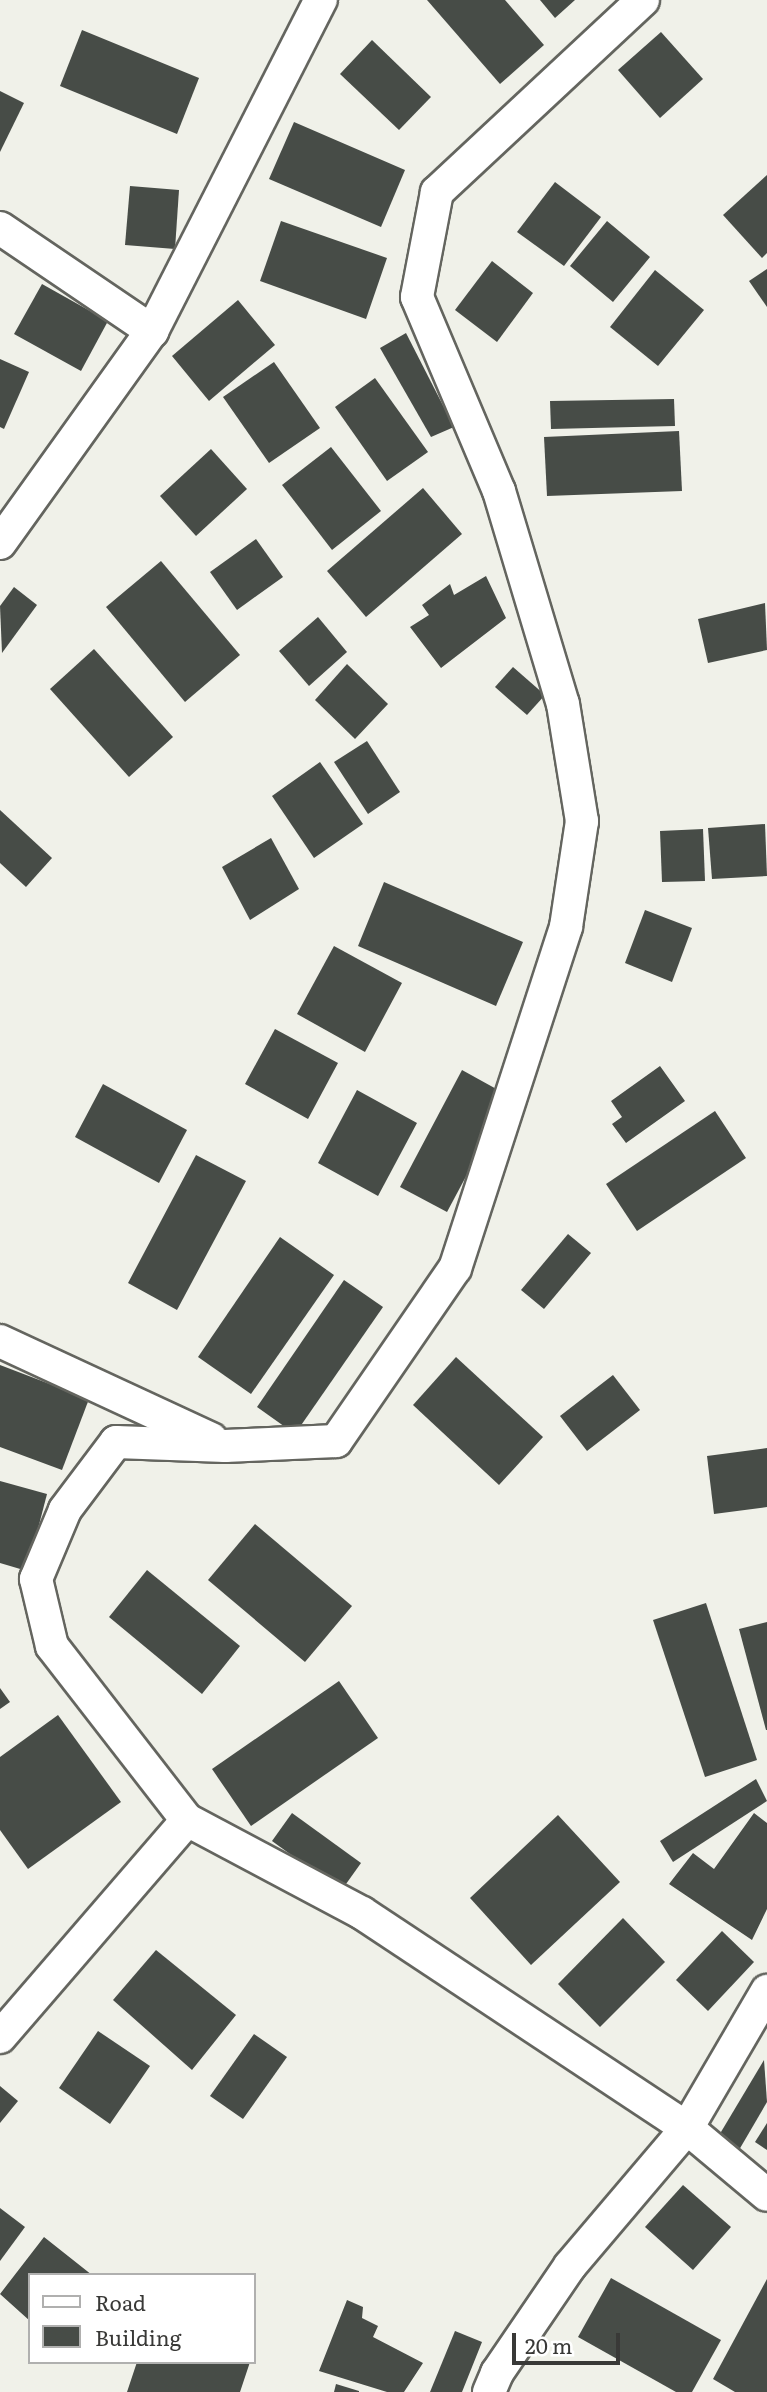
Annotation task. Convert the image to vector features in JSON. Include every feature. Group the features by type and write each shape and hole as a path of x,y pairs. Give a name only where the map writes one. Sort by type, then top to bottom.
{"street":[{"path":"0,543 152,331 321,0"},
{"path":"643,0 437,192 417,297 499,491 563,704 582,821 565,927 455,1268 336,1441 225,1446 116,1442 65,1510 36,1579 52,1646 187,1820 362,1913 687,2128 767,2195"},
{"path":"0,228 152,331"},
{"path":"0,1341 225,1446"},
{"path":"0,2037 187,1820"},
{"path":"489,2392 497,2373 570,2266 687,2128 767,1991"}],"building":[{"path":"427,0 505,0 544,45 500,84"},
{"path":"540,0 575,0 555,18"},
{"path":"82,30 199,78 177,134 60,86"},
{"path":"661,32 703,79 660,118 618,70"},
{"path":"372,40 431,97 399,130 340,74"},
{"path":"0,91 24,103 0,152"},
{"path":"294,122 405,170 381,227 269,179"},
{"path":"767,175 767,253 762,258 723,215"},
{"path":"555,182 601,217 564,266 517,232"},
{"path":"130,186 179,190 175,249 125,245"},
{"path":"281,221 387,258 366,319 260,281"},
{"path":"607,221 650,257 613,302 570,266"},
{"path":"492,261 533,293 497,342 455,310"},
{"path":"767,269 767,307 749,281"},
{"path":"655,270 704,310 658,366 610,327"},
{"path":"42,284 108,321 81,371 14,334"},
{"path":"238,300 275,345 209,401 172,356"},
{"path":"406,333 454,427 431,437 380,348"},
{"path":"0,359 29,372 4,429 0,427"},
{"path":"274,362 320,428 269,463 223,397"},
{"path":"375,378 428,452 387,481 335,407"},
{"path":"674,399 675,426 551,429 550,401"},
{"path":"679,431 682,491 547,496 544,437"},
{"path":"331,447 381,511 332,550 282,485"},
{"path":"211,449 247,489 196,536 160,496"},
{"path":"423,488 462,534 366,617 327,571"},
{"path":"256,539 283,577 237,610 210,572"},
{"path":"161,561 240,655 185,702 106,607"},
{"path":"486,576 506,618 441,668 410,627 429,615 422,605 450,584 454,595"},
{"path":"14,587 37,605 2,653 0,606"},
{"path":"765,603 767,650 708,663 698,619"},
{"path":"318,617 347,652 309,686 279,651"},
{"path":"94,649 173,737 129,777 50,689"},
{"path":"347,664 388,704 355,739 315,700"},
{"path":"513,667 545,695 527,715 495,687"},
{"path":"367,741 400,792 368,814 334,762"},
{"path":"320,762 363,824 314,858 272,796"},
{"path":"0,810 52,858 26,887 0,863"},
{"path":"765,824 767,876 712,879 708,828"},
{"path":"703,829 705,881 662,882 660,831"},
{"path":"271,838 299,889 250,920 222,867"},
{"path":"384,882 523,942 496,1006 358,946"},
{"path":"645,910 692,928 672,982 625,963"},
{"path":"334,946 402,983 365,1052 297,1014"},
{"path":"275,1029 338,1063 308,1119 245,1084"},
{"path":"660,1066 685,1101 626,1143 612,1124 622,1117 611,1101"},
{"path":"462,1070 509,1096 447,1212 400,1187"},
{"path":"103,1084 187,1130 159,1183 75,1137"},
{"path":"357,1090 417,1123 378,1196 318,1163"},
{"path":"715,1111 746,1158 637,1231 606,1184"},
{"path":"196,1155 246,1181 177,1310 128,1283"},
{"path":"568,1234 591,1253 544,1309 521,1290"},
{"path":"280,1237 334,1275 251,1394 198,1357"},
{"path":"344,1280 383,1307 295,1434 257,1407"},
{"path":"456,1357 543,1437 499,1485 413,1405"},
{"path":"0,1365 89,1399 62,1470 0,1447"},
{"path":"613,1375 640,1410 587,1451 560,1416"},
{"path":"767,1448 767,1507 714,1514 707,1456"},
{"path":"0,1481 47,1494 27,1571 0,1563"},
{"path":"255,1524 352,1606 305,1662 208,1580"},
{"path":"147,1570 240,1646 202,1694 109,1617"},
{"path":"706,1603 757,1760 705,1777 653,1620"},
{"path":"767,1622 767,1730 766,1730 739,1629"},
{"path":"339,1681 378,1738 251,1826 212,1769"},
{"path":"0,1688 10,1702 0,1709"},
{"path":"58,1715 121,1802 28,1869 0,1830 0,1757"},
{"path":"756,1779 767,1801 673,1862 660,1841"},
{"path":"292,1813 361,1863 341,1891 272,1841"},
{"path":"754,1813 767,1823 767,1909 752,1940 669,1884 693,1853 714,1869"},
{"path":"558,1815 620,1882 531,1965 470,1898"},
{"path":"623,1918 665,1962 600,2027 558,1984"},
{"path":"722,1931 754,1962 708,2011 676,1980"},
{"path":"156,1950 236,2015 192,2070 113,2000"},
{"path":"98,2031 150,2066 110,2124 59,2088"},
{"path":"254,2034 287,2057 243,2119 210,2096"},
{"path":"764,2060 767,2102 739,2150 718,2137"},
{"path":"0,2086 18,2101 0,2123"},
{"path":"767,2123 767,2150 755,2142"},
{"path":"683,2185 731,2227 693,2270 645,2227"},
{"path":"0,2208 25,2227 0,2261"},
{"path":"44,2237 89,2273 28,2273 28,2319 0,2294"},
{"path":"611,2278 721,2340 692,2392 676,2392 578,2337"},
{"path":"767,2279 767,2392 735,2392 713,2379"},
{"path":"347,2300 363,2307 362,2318 378,2326 373,2337 423,2363 404,2392 387,2392 319,2371"},
{"path":"455,2331 482,2342 462,2392 430,2392"},
{"path":"136,2364 249,2364 240,2392 127,2392"},
{"path":"336,2384 359,2391 359,2392 334,2392"}]}
